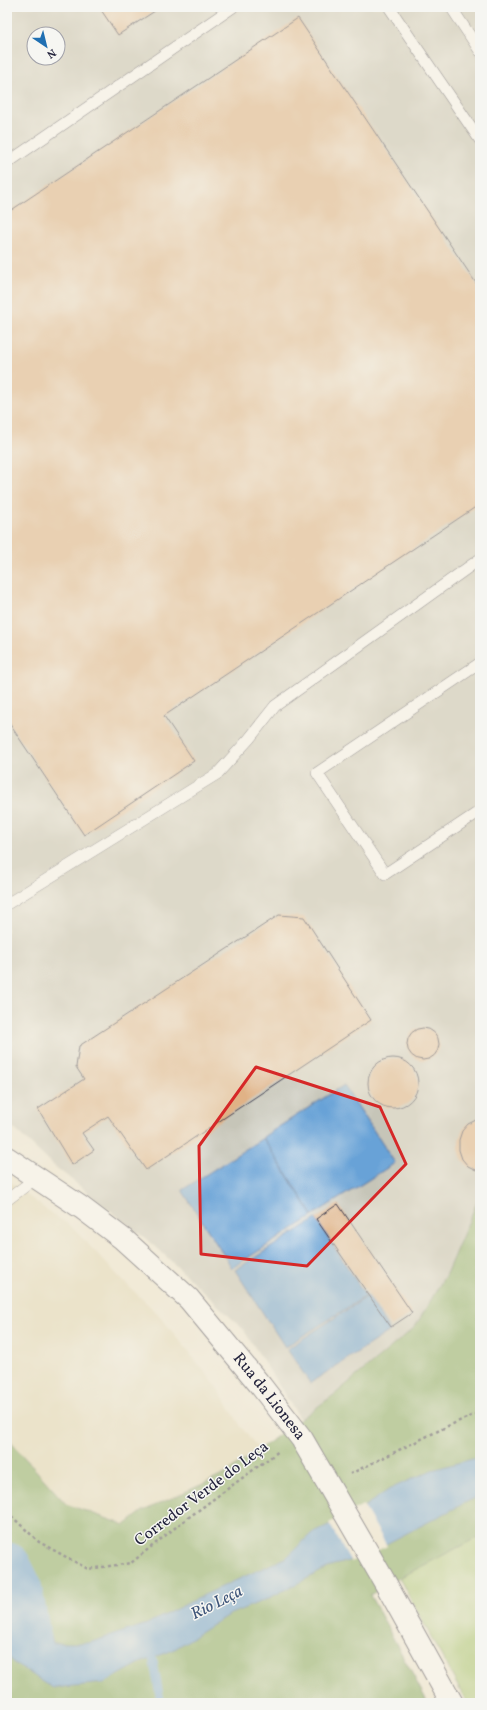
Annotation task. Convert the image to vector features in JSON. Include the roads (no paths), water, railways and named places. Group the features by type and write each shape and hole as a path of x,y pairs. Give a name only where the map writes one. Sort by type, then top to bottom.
{"street":[{"name":"Rua da Lionesa","path":"7,1158 82,1208 123,1239 189,1299 261,1386 302,1439 332,1489 452,1703"}],"lane":[{"path":"7,164 233,7"},
{"path":"389,7 480,140"},
{"path":"451,7 480,51"},
{"path":"7,904 217,774 249,739 275,706 480,558"},
{"path":"480,663 318,773 385,874 480,811"},
{"path":"7,1200 36,1178"}],"water":[{"path":"344,1085 395,1163 313,1215 263,1137"},
{"path":"263,1138 313,1216 232,1268 182,1190"},
{"path":"316,1219 366,1296 285,1347 235,1270"},
{"path":"368,1296 390,1331 310,1383 287,1349"},
{"path":"480,1457 480,1495 386,1544 346,1562 333,1565 267,1599 228,1615 173,1650 140,1663 104,1683 53,1688 15,1664 7,1655 7,1576 22,1566 39,1597 53,1643 89,1643 147,1624 202,1596 287,1557 312,1533 356,1512 390,1489 432,1470"}],"waterway":[{"name":"Rio Leça","path":"7,1567 17,1587 27,1640"},
{"path":"151,1649 161,1703"}]}
